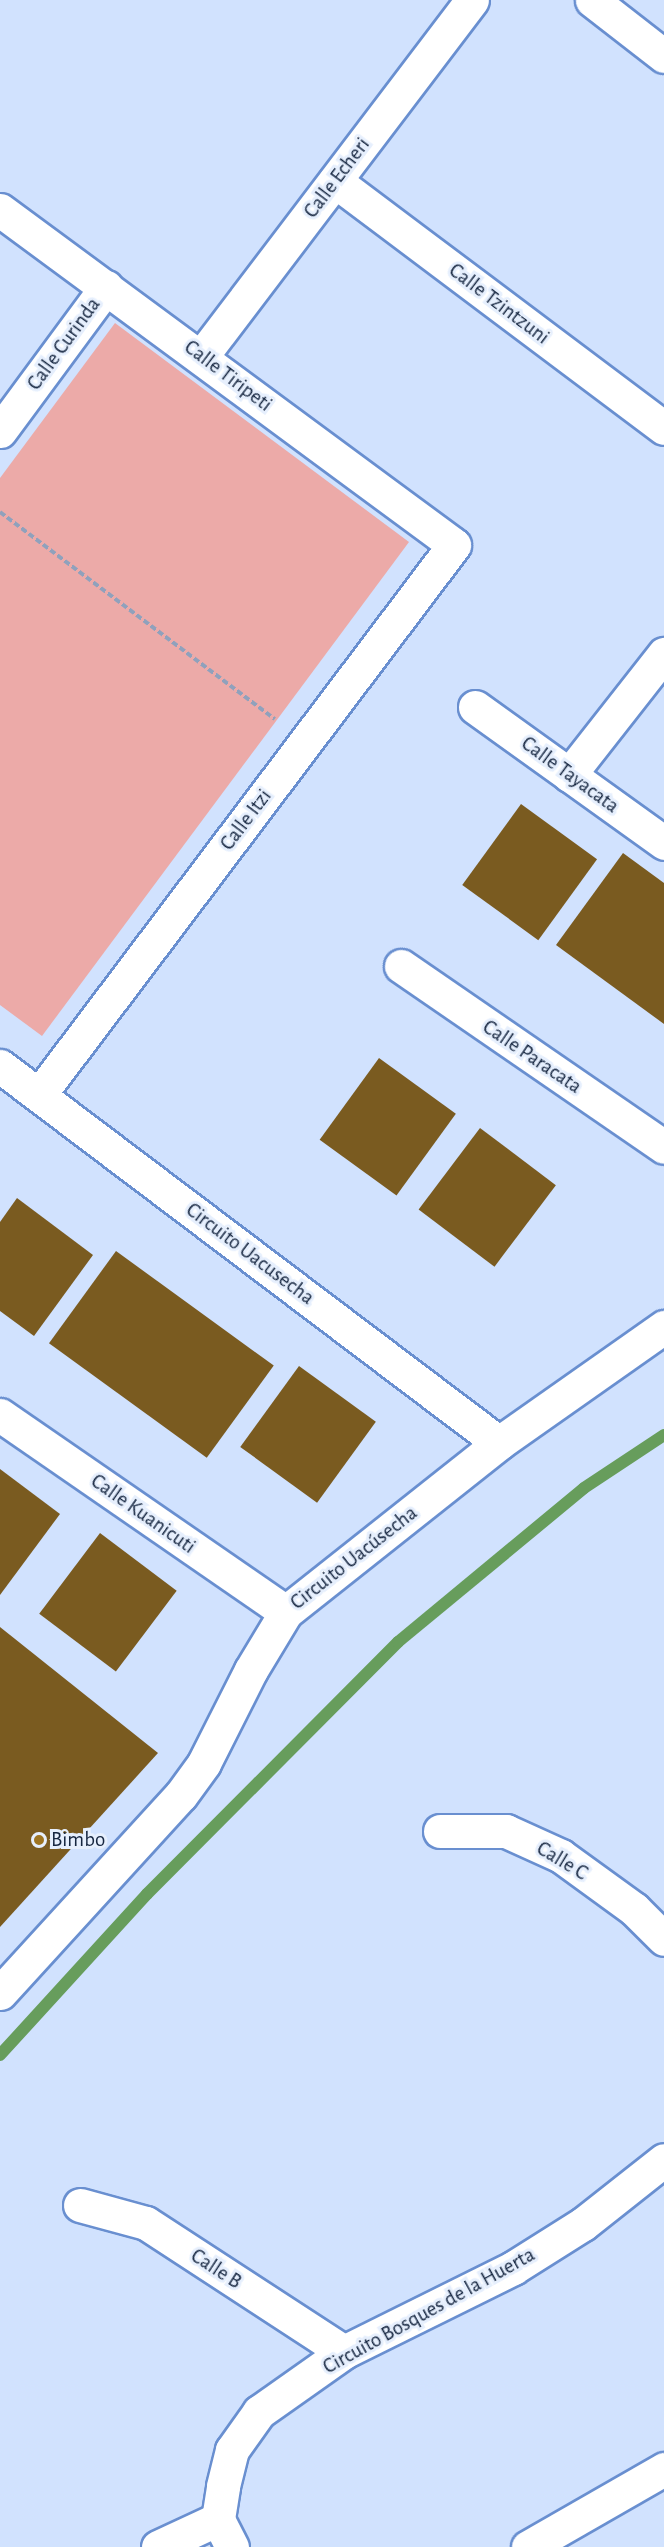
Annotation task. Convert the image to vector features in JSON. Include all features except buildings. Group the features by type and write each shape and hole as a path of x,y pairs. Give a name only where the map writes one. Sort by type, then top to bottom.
{"street":[{"name":"Calle Echeri","path":"201,357 472,0"},
{"path":"592,0 664,56"},
{"name":"Calle Tzintzuni","path":"335,181 664,428"},
{"name":"Calle Tiripeti","path":"0,210 453,546"},
{"name":"Calle Curinda","path":"0,431 106,287"},
{"name":"Calle Itzi","path":"39,1095 453,546"},
{"path":"569,775 664,654"},
{"name":"Calle Tayacata","path":"475,707 664,843"},
{"name":"Calle Paracata","path":"401,966 664,1147"},
{"name":"Circuito Uacusecha","path":"0,1066 499,1443"},
{"name":"Circuito Uacúsecha","path":"0,1993 181,1795 204,1763 251,1670 286,1612 499,1443 664,1327"},
{"name":"Calle Kuanicuti","path":"0,1415 286,1612"},
{"name":"Calle C","path":"440,1831 506,1831 561,1856 634,1909 664,1939"},
{"name":"Circuito Bosques de la Huerta","path":"158,2547 225,2533 232,2450 259,2412 344,2352 513,2268 583,2224 664,2160"},
{"name":"Calle B","path":"80,2205 146,2223 344,2352"},
{"path":"528,2547 664,2469"}],"path":[{"path":"0,512 305,742"}],"shaded area":[{"path":"115,323 409,542 42,1036 0,1005 0,478"}],"waterway":[{"path":"0,2055 147,1894 398,1642 584,1488 664,1435"}],"place":[{"name":"Bimbo","path":"39,1840"}]}
